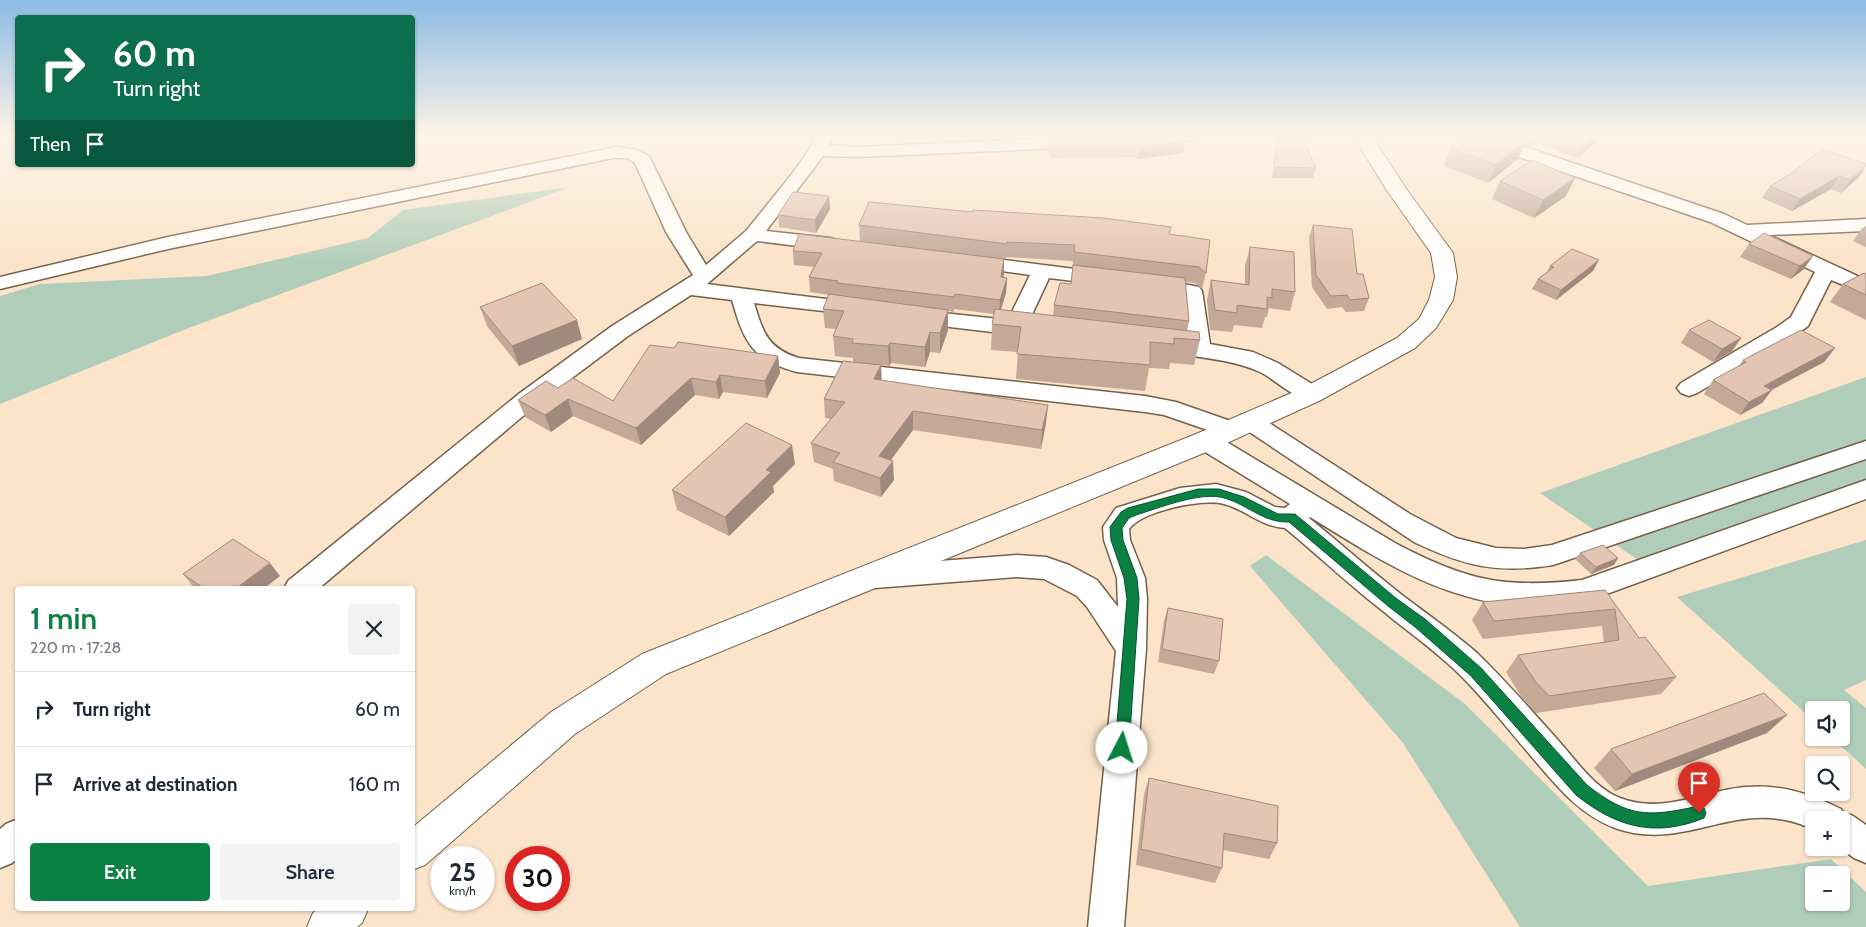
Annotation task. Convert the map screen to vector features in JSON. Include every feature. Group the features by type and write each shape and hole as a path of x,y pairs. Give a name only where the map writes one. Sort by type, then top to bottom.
{"main road":[{"path":"415,849 563,723 654,664 1206,441 1312,394 1406,342 1428,323 1441,300 1446,277 1442,253 1390,179"},
{"path":"327,927 346,911"}],"street":[{"path":"0,283 168,243 476,179"},
{"path":"652,179 676,232 695,283"},
{"path":"302,586 528,399 620,330 695,283 753,235 797,179"},
{"path":"1614,179 1745,230 1866,288"},
{"path":"1745,230 1866,225"},
{"path":"753,235 852,246"},
{"path":"957,260 1188,289 1194,294 1199,349"},
{"path":"1689,388 1785,332 1800,321 1826,270"},
{"path":"1015,328 1042,271"},
{"path":"695,283 741,295 1051,332"},
{"path":"741,295 754,339 780,360 797,365 1145,404 1240,426 1310,461 1426,537 1469,555 1492,560 1521,560 1553,555 1866,450"},
{"path":"1143,342 1245,356 1270,368 1312,394"},
{"path":"1206,441 1272,481 1392,602 1448,646 1503,700 1582,790 1614,812 1648,822 1664,821 1750,801 1765,801 1798,807 1808,811"},
{"path":"1272,481 1310,461"},
{"path":"1106,927 1131,649 1133,599 1130,578 1116,534 1116,527 1125,515 1208,492 1230,496 1276,518 1300,510 1406,563 1466,586 1510,595 1536,596 1583,591 1866,489"},
{"path":"1673,515 1709,546"},
{"path":"863,578 1017,566 1046,568 1087,588 1131,649"},
{"path":"1850,834 1866,846"},
{"path":"0,851 15,838"}],"green space":[{"path":"570,187 186,329 0,404 0,296 40,284 207,276 368,238 403,210"},
{"path":"1866,377 1866,493 1638,560 1540,493"},
{"path":"1866,540 1866,680 1844,690 1866,708 1866,769 1841,746 1850,746 1850,701 1805,701 1805,713 1677,597"},
{"path":"1266,555 1465,704 1648,886 1831,859 1838,866 1805,866 1805,911 1850,911 1850,877 1866,892 1866,927 1520,927 1403,743 1250,566"}],"building":[{"path":"1503,179 1573,179 1543,200 1500,181"},
{"path":"1782,179 1833,179 1800,199 1770,186"},
{"path":"793,192 829,196 815,220 778,215"},
{"path":"869,202 973,212 973,210 1103,218 1171,227 1169,234 1210,240 1206,273 1199,267 1074,252 1075,245 1007,242 1007,244 859,225"},
{"path":"1313,225 1352,229 1357,274 1363,274 1369,298 1350,300 1347,295 1331,296 1316,275"},
{"path":"1764,233 1813,256 1800,266 1749,244"},
{"path":"799,234 1004,259 1001,277 1007,278 1000,300 955,294 954,297 837,283 838,281 809,277 822,253 793,251"},
{"path":"1250,247 1294,252 1295,292 1272,289 1272,298 1267,297 1267,309 1237,305 1237,313 1215,310 1211,280 1249,285"},
{"path":"1572,249 1599,260 1561,290 1538,279 1554,267 1550,266"},
{"path":"1073,265 1185,278 1189,321 1054,305 1060,283 1071,284"},
{"path":"1864,273 1866,274 1866,295 1843,284"},
{"path":"542,283 577,320 512,346 480,307"},
{"path":"829,294 948,310 940,333 930,332 925,347 890,343 888,346 852,343 853,339 833,336 844,311 823,309"},
{"path":"995,309 1199,332 1200,340 1174,338 1174,344 1150,342 1150,365 1017,354 1021,327 992,324"},
{"path":"1709,320 1741,338 1722,349 1689,330"},
{"path":"1801,330 1835,348 1764,386 1772,390 1749,402 1713,380 1746,362 1743,360"},
{"path":"678,342 778,356 765,381 720,375 716,382 691,378 636,428 568,399 545,415 518,400 546,381 558,388 573,378 613,401 650,345 674,348"},
{"path":"843,361 881,365 874,379 1048,405 1042,430 913,411 879,456 893,461 880,478 833,462 840,453 811,443 845,402 824,399"},
{"path":"746,423 792,445 766,470 771,472 725,517 672,490"},
{"path":"233,539 270,563 239,586 201,586 183,574"},
{"path":"1603,545 1618,558 1596,567 1580,553"},
{"path":"1605,590 1639,638 1645,637 1676,677 1549,696 1535,681 1518,655 1619,640 1615,609 1494,621 1483,602"},
{"path":"1168,608 1223,619 1219,661 1162,649"},
{"path":"1764,693 1787,715 1632,774 1611,749"},
{"path":"1149,778 1278,806 1277,843 1224,833 1222,868 1141,849"}],"route":[{"path":"1122,748 1131,649 1133,599 1130,578 1117,540 1116,527 1125,515 1132,512 1198,494 1208,492 1219,493 1240,500 1269,516 1284,519 1291,518 1420,623 1476,672 1582,790 1596,802 1614,812 1648,822 1664,821 1699,813"}]}
